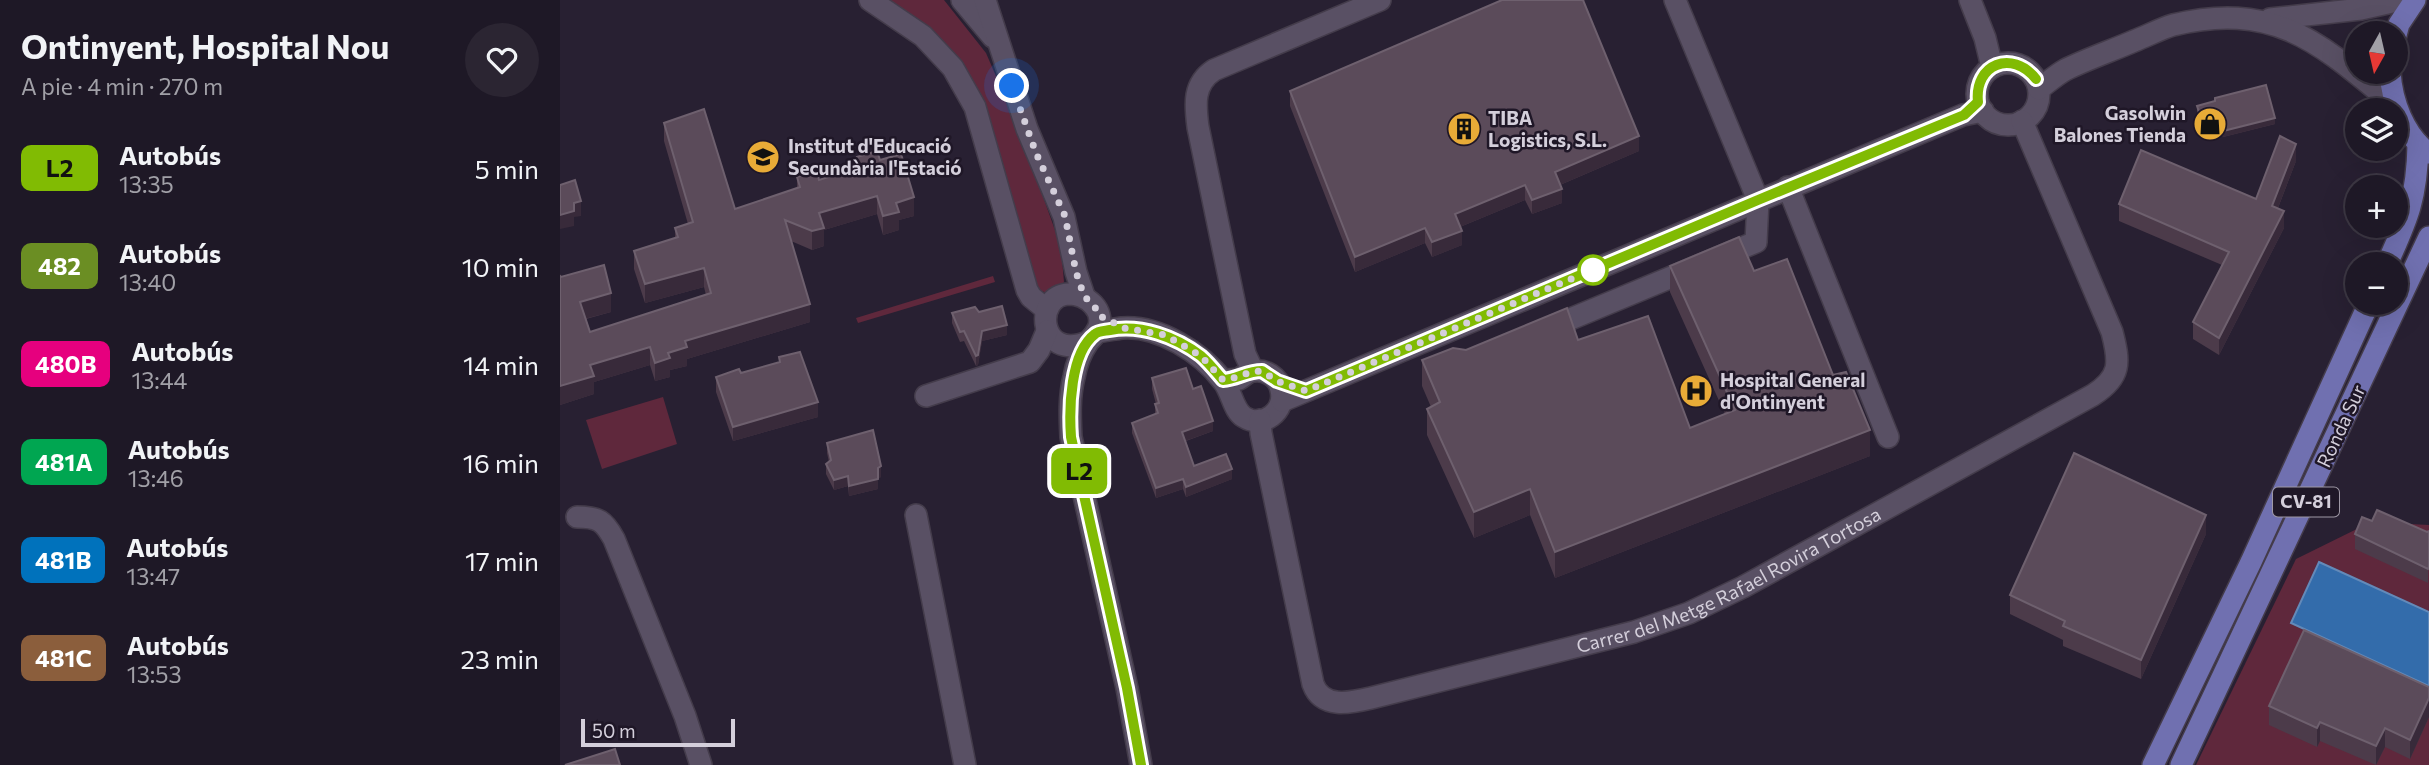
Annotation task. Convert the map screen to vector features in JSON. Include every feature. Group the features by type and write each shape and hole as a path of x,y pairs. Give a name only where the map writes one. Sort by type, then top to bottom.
{"main road":[{"path":"2401,21 2415,0"},
{"path":"2392,252 2412,204 2423,149 2408,125"},
{"name":"Ronda Sur","path":"2181,765 2429,237"},
{"name":"Ronda Sur","path":"2154,765 2251,562 2364,315"}],"street":[{"path":"870,0 923,36 953,68 975,107 1027,290 1058,344 1066,346 1094,330 1124,328 1165,335 1239,376 1269,374 1280,391 1274,414 1260,420 1252,420 1237,411 1239,376 1198,127 1195,100 1197,90 1205,76 1214,70 1380,0"},
{"path":"962,0 999,43"},
{"path":"985,0 1027,129 1065,216 1076,272 1075,295"},
{"path":"1525,337 1756,242 1758,200 1675,0"},
{"path":"1970,0 1997,65"},
{"path":"2036,82 2172,25 2235,16 2268,20 2361,9 2401,0"},
{"path":"2268,20 2316,42 2386,98"},
{"path":"1997,65 2021,65 2036,82 2039,100 2035,110 2022,121 2009,125 1999,123 1975,109 1979,82 1984,74 1997,65"},
{"path":"1280,391 1306,391 1434,347 1758,200 1975,109"},
{"name":"Carrer del Metge Rafael Rovira Tortosa","path":"1260,420 1263,447 1313,684 1315,691 1325,699 1340,703 1371,698 1634,632 1689,613 1743,587 2093,395 2115,376 2118,361 2112,332 2022,121"},
{"path":"1788,187 1888,437"},
{"path":"926,396 1030,362 1040,350 1047,321 1059,297 1075,295 1095,307 1094,330 1073,377"},
{"path":"1066,346 1073,377 1071,437 1127,688 1141,765"},
{"path":"916,515 965,765"},
{"path":"577,517 593,517 606,524 614,539 685,716 701,765"}],"shaded area":[{"path":"876,0 944,0 986,53 1020,132 1061,247 1064,282 1054,295 1038,290 1028,270 981,96 929,27"},
{"path":"993,276 995,282 858,323 856,318"},
{"path":"663,397 677,444 602,469 586,420"},
{"path":"2371,522 2429,525 2429,765 2196,765 2296,559"}],"water":[{"path":"2319,562 2429,612 2429,686 2291,623"}],"building":[{"name":"TIBA Logistics, S.L.","path":"1502,0 1583,0 1639,136 1555,172 1562,189 1532,200 1525,185 1455,214 1462,231 1432,242 1425,228 1355,257 1290,91"},
{"path":"2266,85 2275,118 2206,133 2197,106 2215,101 2215,98"},
{"path":"704,109 735,209 800,187 797,177 817,171 819,180 860,167 857,157 877,151 880,160 901,154 914,197 896,203 899,212 883,216 877,196 819,213 824,228 812,231 785,220 810,304 685,341 687,347 668,353 670,358 655,363 650,347 590,365 594,376 560,386 560,276 604,265 611,293 580,302 590,332 711,293 704,268 645,284 634,251 678,237 675,228 693,222 664,123"},
{"path":"2280,136 2296,144 2272,206 2284,211 2219,338 2193,322 2229,252 2119,204 2141,150 2256,199"},
{"path":"575,180 581,201 574,203 574,211 560,215 560,185"},
{"path":"1739,237 1754,271 1787,259 1833,375 1846,372 1870,430 1555,552 1530,489 1474,512 1427,409 1440,402 1422,360 1453,348 1466,350 1567,308 1578,340 1648,316 1690,428 1735,410 1670,266"},
{"path":"1002,306 1007,325 982,331 976,356 964,331 960,332 952,313 975,307 979,312"},
{"path":"800,352 818,402 733,427 716,377 739,369 741,373 780,362 779,357"},
{"path":"1186,368 1193,389 1201,386 1213,421 1182,432 1194,466 1226,454 1232,469 1186,487 1183,479 1156,488 1132,423 1158,413 1155,404 1159,403 1152,378"},
{"path":"873,430 881,466 878,468 878,479 849,486 848,476 834,480 826,464 831,460 827,443"},
{"path":"2074,453 2206,515 2141,660 2063,626 2065,621 2010,595"},
{"path":"2377,510 2429,531 2428,569 2355,534 2362,517 2372,521"},
{"path":"2304,630 2429,687 2429,698 2410,740 2385,728 2376,746 2320,722 2317,728 2269,706"},
{"path":"615,749 620,765 565,765"}],"bus line":[{"name":"L2","path":"1141,765 1127,688 1071,437 1073,377 1088,342 1096,332 1132,328 1165,335 1201,356 1223,380 1238,379 1253,371 1262,371 1277,381 1306,391 1964,115 1978,102 1979,82 1984,74 2001,63 2021,65 2036,79"}],"place":[{"name":"Gasolwin Balones Tienda","path":"2210,124"},
{"name":"TIBA Logistics, S.L.","path":"1464,129"},
{"name":"Institut d'Educació Secundària l'Estació","path":"763,157"},
{"name":"Hospital General d'Ontinyent","path":"1696,391"}],"route":[{"path":"1012,86 1036,153 1065,216 1076,272 1084,296 1095,307 1098,315 1124,328 1165,335 1201,356 1223,380 1238,379 1253,371 1262,371 1277,381 1306,391 1604,265 1593,270"}]}
